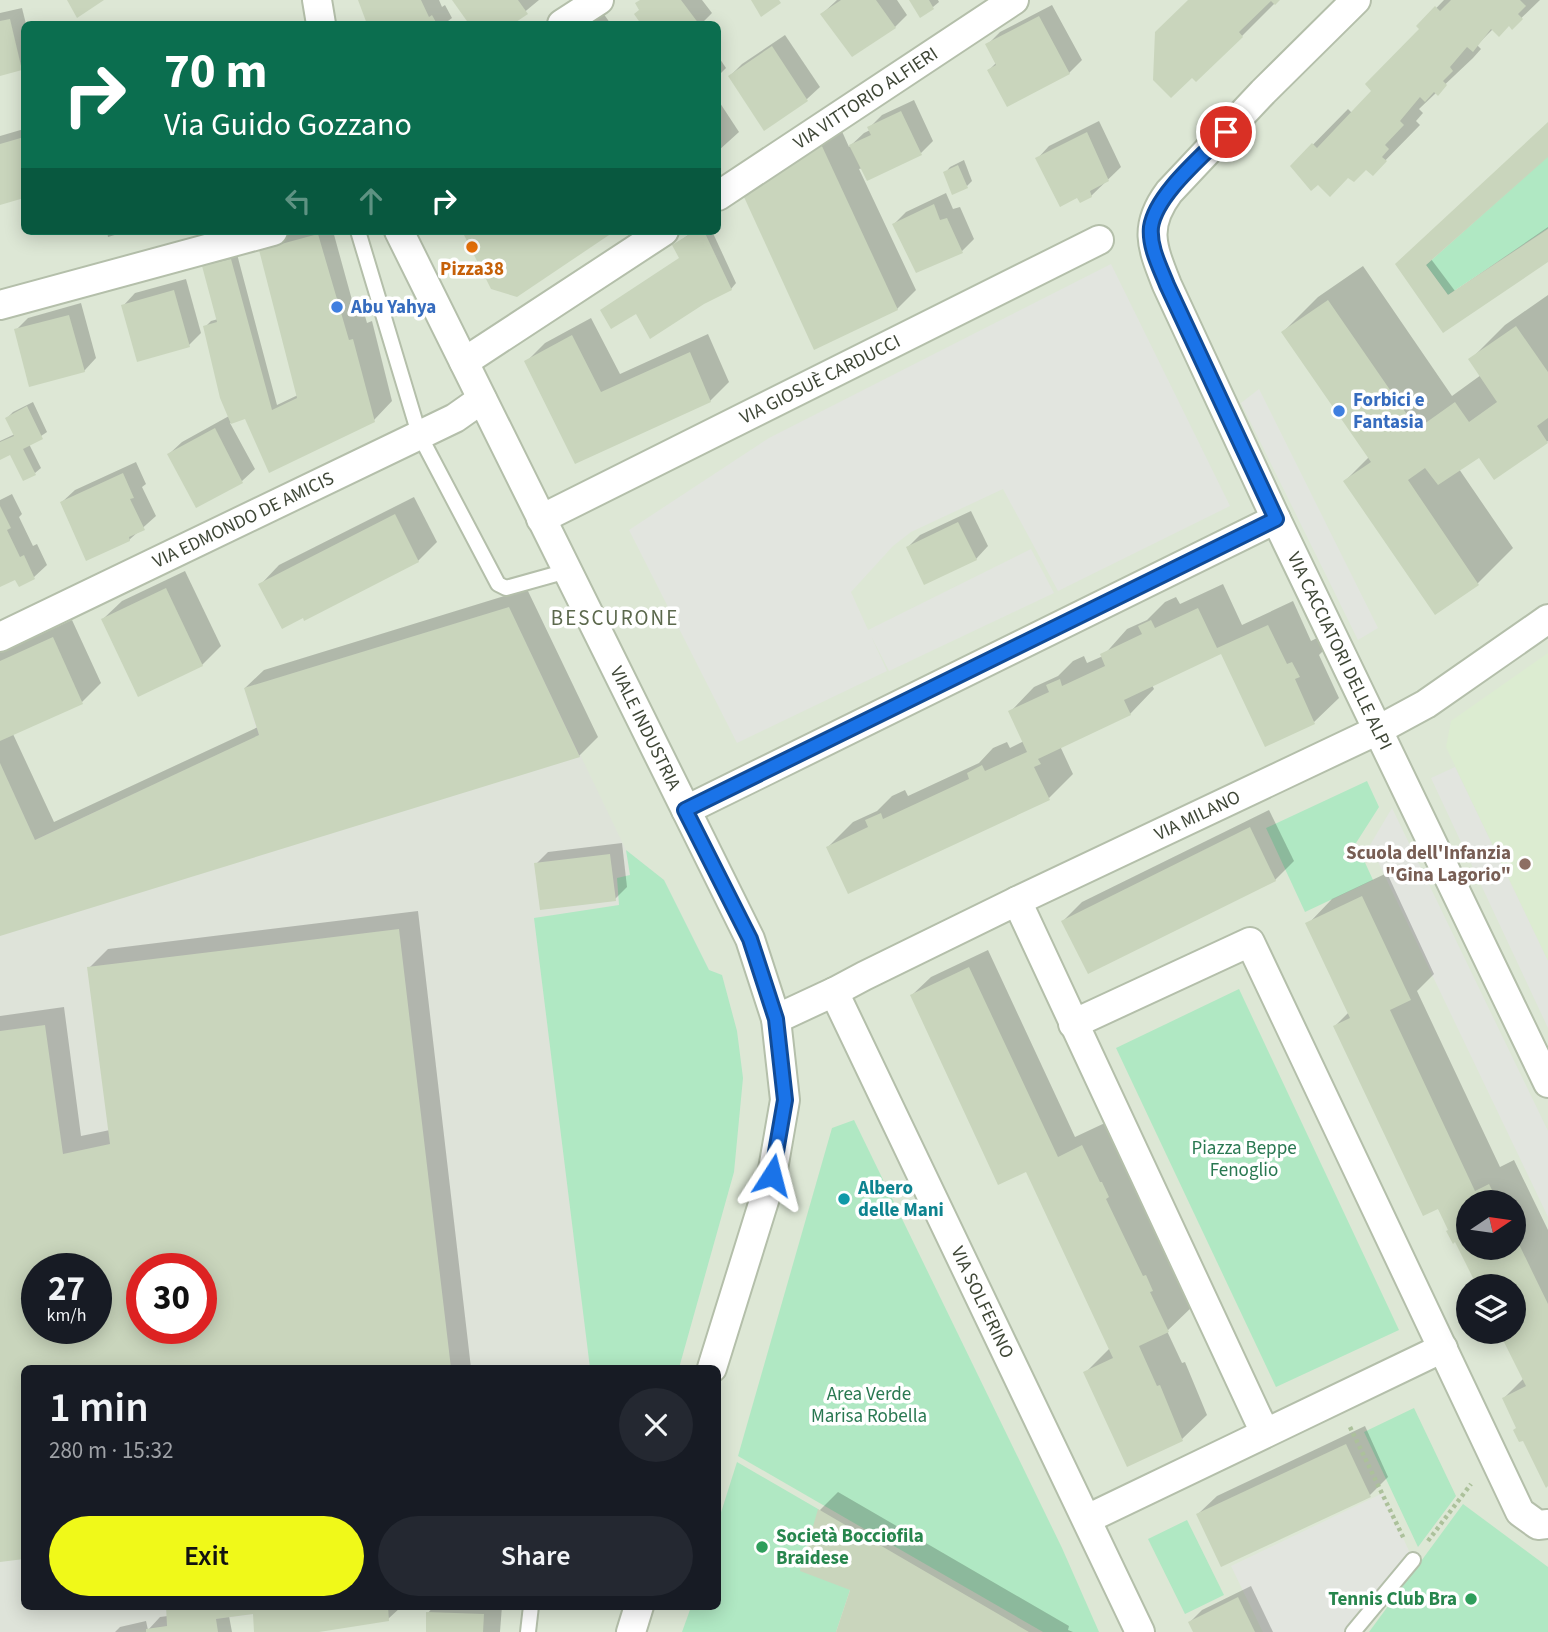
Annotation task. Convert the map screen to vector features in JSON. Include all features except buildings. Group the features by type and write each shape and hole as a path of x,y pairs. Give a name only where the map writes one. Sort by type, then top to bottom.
{"street":[{"path":"317,0 320,21"},
{"path":"567,21 599,0"},
{"name":"VIA VITTORIO ALFIERI","path":"721,194 1014,0"},
{"name":"VIA CACCIATORI DELLE ALPI","path":"1356,0 1169,192 1158,207 1151,227 1153,250 1276,519 1548,1083"},
{"path":"0,304 257,235"},
{"name":"VIALE INDUSTRIA","path":"401,235 750,939 776,1019 785,1100 772,1175 713,1365"},
{"path":"464,362 658,235"},
{"name":"VIA GIOSUÈ CARDUCCI","path":"541,519 1099,240"},
{"name":"VIA EDMONDO DE AMICIS","path":"0,636 455,418 482,399"},
{"path":"685,810 1276,519"},
{"name":"VIA MILANO","path":"834,992 1017,901 1378,730 1426,704 1548,619"},
{"path":"1017,901 1265,1433"},
{"path":"1073,1024 1250,942 1520,1511 1538,1525 1548,1524"},
{"path":"776,1019 834,992"},
{"name":"VIA SOLFERINO","path":"834,992 1140,1632"},
{"path":"1087,1519 1443,1348"},
{"path":"631,1632 638,1610"}],"lane":[{"path":"359,235 419,434 498,583 506,588 567,571"},
{"path":"1353,1632 1413,1560"},
{"path":"528,1632 531,1610"}],"path":[{"path":"1337,1399 1413,1560 1493,1455"}],"shaded area":[{"path":"0,0 1548,0 1548,1632 0,1632"},
{"path":"1111,264 1230,506 1058,591 1003,489 911,532 893,546 851,592 868,630 1031,549 1054,593 889,671 871,636 887,671 737,743 629,530 769,438"},
{"path":"1259,389 1378,628 1358,640 1241,403"},
{"path":"509,607 626,850 664,880 709,970 722,975 737,1031 743,1078 734,1172 680,1365 21,1365 21,1610 283,1610 133,1632 0,1632 0,763 35,839 258,736 244,688"},
{"name":"Scuola dell'Infanzia \"Gina Lagorio\"","path":"1548,653 1548,961 1446,747 1451,721"},
{"path":"1455,767 1548,961 1548,1028 1431,778"},
{"path":"1392,808 1548,1131 1548,1217 1370,845"},
{"path":"1383,1493 1413,1560 1353,1632 1263,1632 1231,1566"}],"green space":[{"path":"1548,156 1548,228 1448,295 1426,265"},
{"path":"1367,781 1379,807 1356,843 1373,880 1305,912 1266,828"},
{"path":"626,850 664,880 709,970 722,975 737,1031 743,1078 734,1172 680,1365 590,1365 534,918 619,905 617,878 630,875"},
{"name":"Piazza Beppe Fenoglio","path":"1239,989 1399,1330 1276,1387 1116,1048"},
{"name":"Area Verde Marisa Robella","path":"854,1120 1062,1548 1099,1632 1043,1632 738,1456 832,1128"},
{"path":"1414,1408 1456,1496 1418,1547 1364,1432"},
{"name":"Società Bocciofila Braidese","path":"737,1462 818,1509 850,1590 836,1632 682,1632 690,1610 721,1610 721,1513"},
{"name":"Tennis Club Bra","path":"1463,1504 1548,1567 1548,1632 1369,1632"},
{"path":"1187,1520 1224,1595 1185,1614 1148,1539"}],"place":[{"name":"Pizza38","path":"472,247"},
{"name":"Abu Yahya","path":"337,307"},
{"name":"Forbici e Fantasia","path":"1339,411"},
{"name":"Scuola dell'Infanzia \"Gina Lagorio\"","path":"1525,864"},
{"name":"Albero delle Mani","path":"844,1199"},
{"name":"Società Bocciofila Braidese","path":"762,1547"},
{"name":"Tennis Club Bra","path":"1471,1599"}],"district":[{"name":"BESCURONE","path":"615,618"}],"route":[{"path":"772,1175 785,1100 776,1019 750,939 685,810 1276,519 1153,250 1151,227 1158,207 1226,132"}]}
